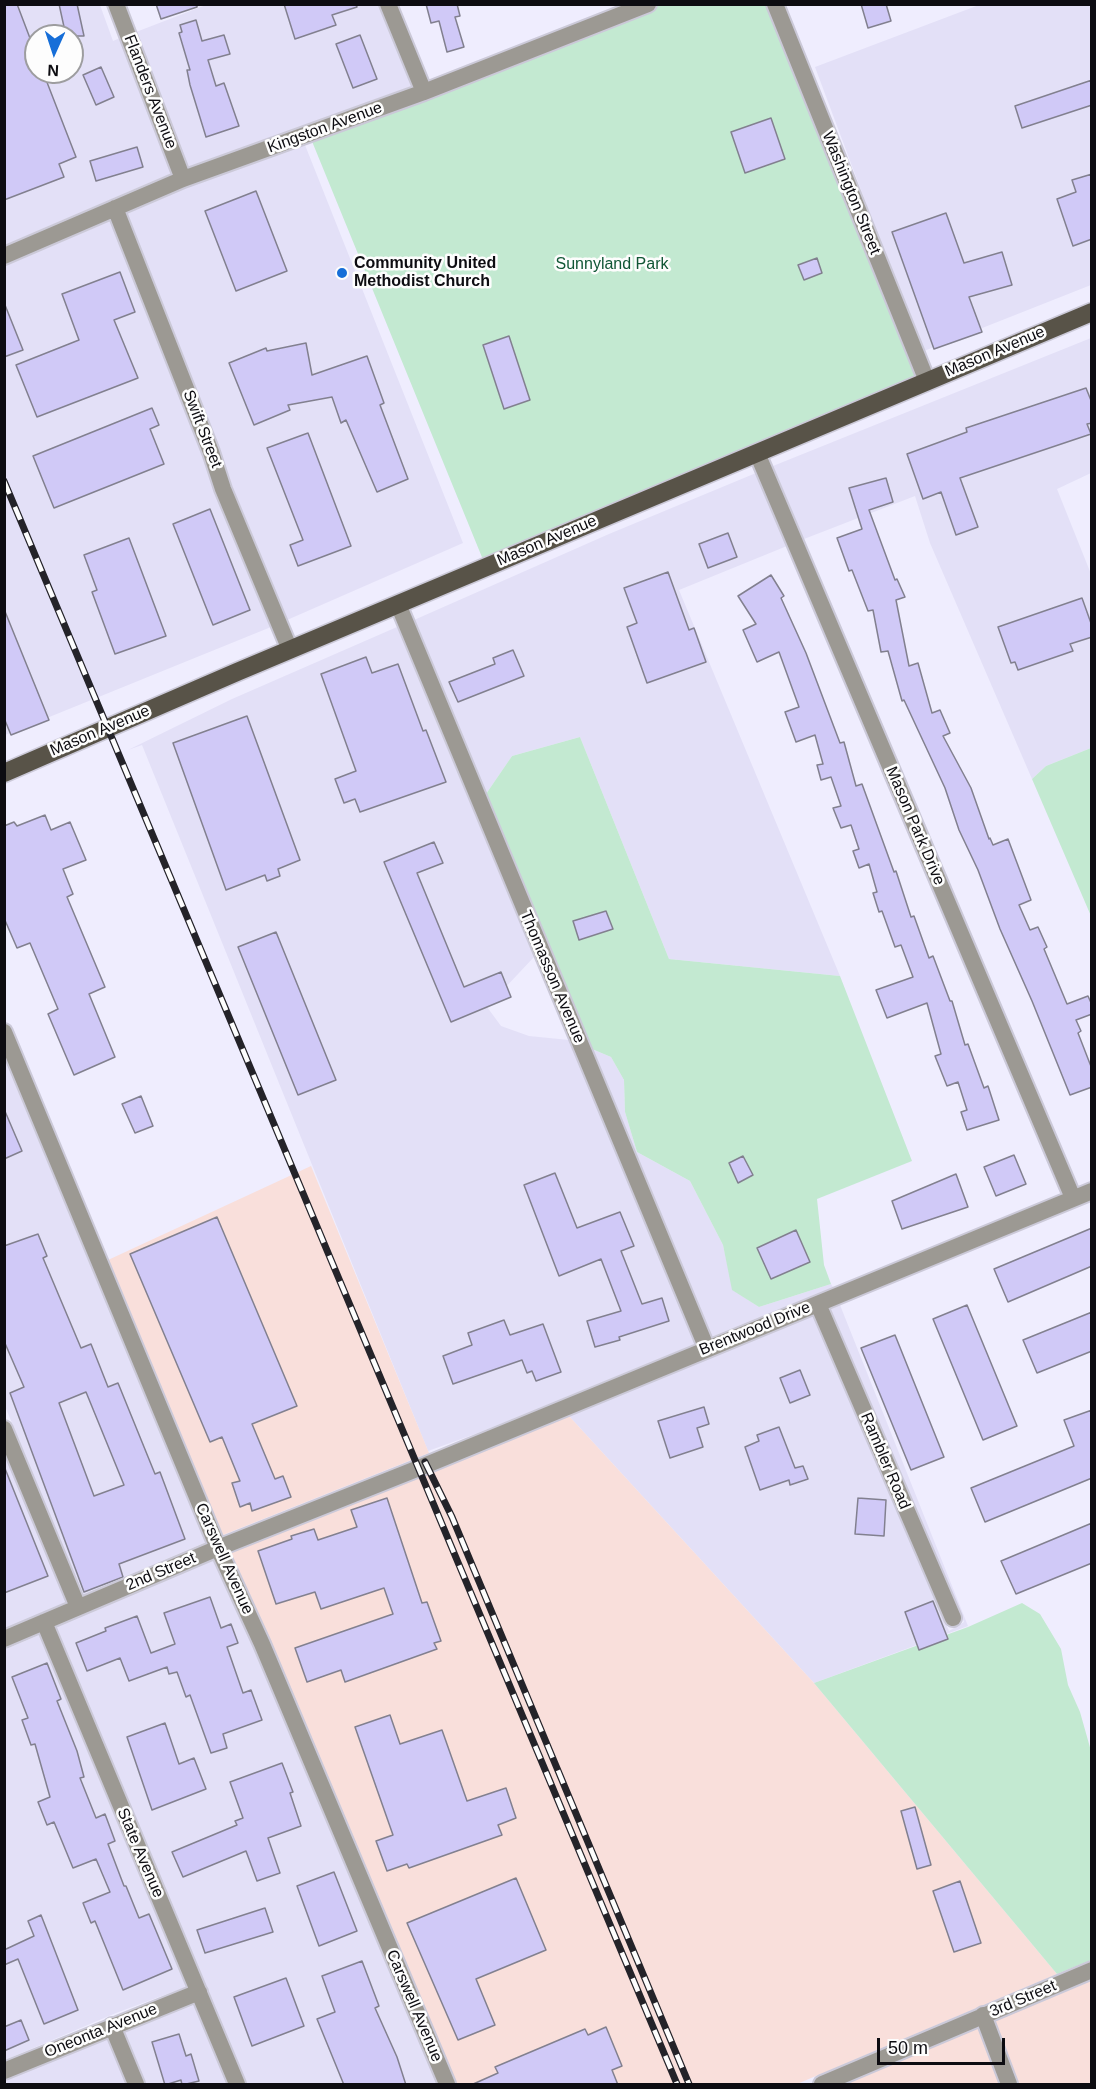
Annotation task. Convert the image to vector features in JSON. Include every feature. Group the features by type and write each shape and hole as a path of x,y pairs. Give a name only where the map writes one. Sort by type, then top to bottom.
{"main road":[{"name":"Mason Avenue","path":"4,772 1091,313"}],"street":[{"name":"Flanders Avenue","path":"116,4 183,179"},
{"path":"388,4 424,92"},
{"name":"Kingston Avenue","path":"4,256 183,179 424,92 648,4"},
{"name":"Washington Street","path":"775,4 927,381"},
{"name":"Swift Street","path":"115,208 212,452 224,489 290,650"},
{"name":"Mason Park Drive","path":"757,453 1073,1198"},
{"name":"Thomasson Avenue","path":"398,604 707,1349"},
{"name":"Carswell Avenue","path":"4,1032 218,1548 262,1644 447,2085"},
{"name":"Brentwood Drive","path":"419,1468 1092,1191"},
{"name":"Rambler Road","path":"818,1304 953,1618"},
{"path":"4,1429 78,1607"},
{"name":"2nd Street","path":"4,1639 218,1548 419,1468"},
{"name":"State Avenue","path":"44,1622 237,2085"},
{"name":"3rd Street","path":"822,2085 1092,1970"},
{"name":"Oneonta Avenue","path":"4,2070 198,1992"},
{"path":"983,2015 1009,2085"},
{"path":"112,2026 136,2085"}],"shaded area":[{"path":"5,5 100,5 113,41 120,38 172,173 5,245"},
{"path":"206,5 378,5 412,86 188,167 136,32"},
{"path":"979,5 1091,5 1091,285 924,351 815,67"},
{"path":"305,145 463,543 287,620 126,214 186,188"},
{"path":"110,221 216,494 271,627 5,735 5,266"},
{"path":"1091,338 1091,473 1057,489 1091,574 1091,748 1046,766 1032,779 930,543 915,496 804,539 773,466"},
{"path":"756,473 787,546 679,590 840,976 669,959 580,737 512,756 486,794 414,620 609,534"},
{"path":"397,627 534,957 487,1007 501,1026 529,1036 569,1040 695,1344 478,1433 428,1451 142,745 128,750 232,699"},
{"path":"592,1049 611,1057 624,1080 625,1112 637,1152 690,1181 723,1245 733,1290 759,1307 831,1284 833,1287 711,1337"},
{"path":"4,1058 206,1542 82,1595 5,1406"},
{"path":"311,1166 429,1453 223,1535 108,1260"},
{"path":"840,1305 968,1626 814,1683 569,1416 813,1316 949,1631 964,1622 830,1309"},
{"path":"569,1416 814,1683 1057,1974 797,2084 457,2084 270,1639 231,1553"},
{"path":"4,1453 66,1602 5,1629 4,1629"},
{"path":"214,1560 254,1648 437,2084 247,2084 56,1627"},
{"path":"39,1635 186,1987 116,2013 5,2060 4,1650"},
{"path":"1091,1981 1091,2084 1019,2084 995,2021"},
{"path":"194,2005 227,2084 145,2084 124,2032"},
{"path":"978,2028 1000,2084 847,2084"},
{"path":"108,2038 126,2084 5,2084 5,2081"}],"green space":[{"name":"Sunnyland Park","path":"648,5 775,5 927,381 486,567 309,134"},
{"path":"580,737 669,959 840,976 912,1161 817,1199 824,1265 831,1284 759,1307 732,1290 723,1245 690,1181 637,1152 625,1112 624,1080 611,1057 592,1049 486,794 512,756"},
{"path":"1092,748 1091,916 1032,779 1046,766"},
{"path":"1022,1603 1040,1614 1061,1649 1068,1685 1080,1712 1091,1751 1091,1960 1057,1974 814,1683 968,1627"}],"building":[{"path":"4,4 17,4 25,24 24,84 48,84 76,157 59,164 64,177 4,200"},
{"path":"59,4 77,4 81,24 63,24"},
{"path":"156,4 197,4 197,7 161,19"},
{"path":"284,4 356,4 357,7 332,15 336,25 295,39"},
{"path":"426,4 457,4 460,16 455,17 464,47 447,52 439,21 431,23"},
{"path":"861,4 886,4 891,21 868,28"},
{"path":"196,20 202,41 224,35 230,54 208,60 216,86 224,83 239,126 206,137 190,85 187,70 190,70 179,33 182,32 180,25"},
{"path":"360,35 377,79 353,88 336,44"},
{"path":"101,67 114,97 96,105 84,75"},
{"path":"1092,80 1092,105 1022,128 1015,106"},
{"path":"771,118 785,159 745,173 731,132"},
{"path":"137,147 143,167 96,181 90,161"},
{"path":"1092,174 1092,239 1073,246 1057,199 1076,192 1072,180"},
{"path":"256,191 287,271 236,291 205,211"},
{"path":"946,213 964,263 1002,252 1012,285 969,297 982,332 934,349 892,232"},
{"path":"817,258 822,273 804,280 798,265"},
{"path":"120,272 135,312 114,320 138,378 37,417 16,365 79,340 62,294"},
{"path":"4,306 23,350 4,357"},
{"path":"509,336 530,400 504,409 483,345"},
{"path":"306,343 312,375 367,356 384,403 380,405 408,479 377,492 346,420 341,423 332,397 288,405 290,410 254,425 229,363 266,348 267,351"},
{"path":"1086,388 1092,403 1092,423 1087,424 1091,434 960,478 978,527 956,535 941,492 923,499 907,454 967,432 966,428"},
{"path":"152,408 159,425 150,429 164,464 54,508 33,456"},
{"path":"308,433 351,546 298,566 290,545 303,540 267,448"},
{"path":"886,478 893,502 869,510 895,580 897,579 905,597 896,600 909,666 918,663 932,713 940,710 950,733 943,736 971,788 989,839 993,845 1008,839 1031,900 1019,905 1030,930 1038,927 1047,947 1044,949 1067,1004 1088,996 1092,1005 1092,1014 1076,1020 1081,1031 1078,1033 1092,1069 1092,1087 1070,1095 1000,929 978,870 959,830 945,788 904,700 902,701 888,651 881,652 873,610 868,611 852,570 849,571 837,538 862,529 849,488"},
{"path":"210,509 250,610 213,625 173,524"},
{"path":"728,533 737,557 708,568 699,544"},
{"path":"129,538 166,636 115,654 92,592 97,590 84,555"},
{"path":"668,572 689,630 694,628 706,662 647,683 627,627 637,623 624,588"},
{"path":"771,575 784,596 781,598 806,653 840,743 844,742 856,786 862,784 894,872 896,871 911,917 914,916 929,958 933,956 950,1001 952,1001 965,1045 968,1044 984,1088 988,1086 999,1120 967,1130 961,1112 967,1110 958,1082 947,1086 935,1056 941,1054 927,1003 887,1018 876,990 913,977 901,945 895,947 882,911 879,912 873,893 877,892 869,864 859,868 853,851 859,849 851,825 841,828 833,808 841,806 831,777 821,780 817,765 823,764 815,735 796,742 785,712 799,707 779,652 757,662 743,630 756,624 738,596"},
{"path":"1082,598 1092,626 1092,637 1070,644 1073,651 1018,670 1015,662 1011,663 998,627"},
{"path":"4,609 49,720 11,735 4,718"},
{"path":"513,650 524,676 458,702 449,682 495,664 493,658"},
{"path":"366,657 372,673 398,664 423,731 426,730 446,782 360,812 355,799 344,803 335,779 356,771 321,674"},
{"path":"247,716 300,860 278,869 280,876 267,881 265,875 226,890 173,743"},
{"path":"45,815 51,830 70,822 86,860 63,869 73,894 67,897 105,987 89,994 115,1057 74,1075 48,1014 58,1009 30,943 17,948 4,918 4,826 14,822 17,826"},
{"path":"434,842 443,863 417,873 464,987 501,972 511,997 451,1022 384,862"},
{"path":"606,911 613,929 579,940 573,921"},
{"path":"276,932 336,1080 298,1095 238,947"},
{"path":"141,1096 153,1126 135,1133 122,1104"},
{"path":"4,1109 22,1151 4,1159"},
{"path":"1014,1155 1026,1184 996,1196 984,1167"},
{"path":"743,1156 753,1175 738,1183 729,1163"},
{"path":"555,1173 577,1228 620,1212 634,1246 621,1251 642,1304 662,1298 669,1321 595,1347 587,1321 621,1311 601,1259 559,1276 524,1185"},
{"path":"956,1174 968,1207 902,1229 892,1201"},
{"path":"217,1217 297,1406 252,1424 275,1479 283,1476 291,1497 252,1511 250,1503 240,1507 232,1483 240,1481 222,1437 210,1442 130,1254"},
{"path":"1092,1228 1092,1266 1008,1302 994,1269"},
{"path":"796,1230 810,1262 771,1279 757,1248"},
{"path":"38,1234 47,1256 43,1258 81,1348 91,1344 108,1387 118,1383 155,1474 160,1472 185,1539 119,1564 123,1577 84,1592 10,1393 24,1387 4,1341 4,1246","holes":["86,1392 124,1485 94,1496 59,1403"]},
{"path":"967,1305 1017,1426 983,1440 933,1319"},
{"path":"1092,1312 1092,1351 1037,1373 1023,1340"},
{"path":"504,1320 510,1335 543,1324 561,1372 536,1381 532,1371 527,1373 522,1360 453,1384 443,1356 472,1345 468,1333"},
{"path":"895,1335 944,1457 911,1470 861,1348"},
{"path":"800,1370 810,1395 790,1403 780,1378"},
{"path":"704,1407 709,1424 697,1428 703,1447 670,1458 658,1421"},
{"path":"1092,1410 1092,1478 985,1522 971,1488 1074,1446 1064,1420"},
{"path":"779,1427 795,1468 803,1466 808,1479 790,1485 789,1480 760,1490 745,1447 759,1441 757,1435"},
{"path":"4,1466 48,1576 4,1593"},
{"path":"387,1498 422,1603 427,1602 441,1641 434,1643 437,1649 345,1682 341,1670 307,1682 295,1648 393,1614 384,1588 321,1609 315,1592 276,1604 258,1551 292,1539 291,1536 314,1529 318,1540 357,1527 351,1510"},
{"path":"858,1498 886,1500 884,1536 855,1534"},
{"path":"1092,1523 1092,1563 1016,1594 1001,1561"},
{"path":"210,1597 221,1628 231,1624 238,1643 227,1647 243,1693 251,1690 262,1720 223,1734 227,1748 211,1753 190,1695 186,1697 177,1672 169,1674 167,1667 129,1681 120,1658 87,1671 76,1643 106,1631 105,1628 137,1616 151,1653 175,1644 164,1613"},
{"path":"933,1601 948,1639 919,1650 905,1612"},
{"path":"47,1663 61,1699 57,1701 77,1751 84,1777 80,1778 96,1818 105,1814 115,1841 108,1844 124,1886 126,1886 139,1918 149,1914 172,1969 123,1990 95,1921 91,1923 83,1903 110,1892 96,1859 73,1868 54,1822 47,1825 38,1802 50,1797 35,1744 31,1745 22,1720 28,1718 12,1677"},
{"path":"390,1715 400,1744 442,1730 467,1801 506,1788 516,1818 498,1825 502,1835 409,1868 407,1864 387,1871 376,1841 393,1835 355,1727"},
{"path":"165,1723 179,1764 194,1758 206,1789 152,1810 127,1737"},
{"path":"282,1763 293,1792 290,1793 301,1826 268,1838 280,1873 257,1881 246,1851 183,1877 172,1852 237,1825 235,1821 243,1818 230,1782"},
{"path":"915,1807 931,1865 917,1869 901,1811"},
{"path":"334,1872 357,1931 319,1946 297,1886"},
{"path":"516,1878 546,1950 476,1979 495,2025 458,2040 407,1923"},
{"path":"960,1881 981,1943 954,1952 933,1891"},
{"path":"265,1908 273,1932 205,1953 197,1930"},
{"path":"41,1915 78,2010 44,2024 18,1959 4,1965 4,1950 34,1936 28,1921"},
{"path":"362,1961 379,2006 375,2008 397,2057 406,2085 344,2085 317,2019 335,2012 322,1976"},
{"path":"286,1978 304,2026 252,2046 234,1997"},
{"path":"21,2020 29,2040 4,2051 4,2027"},
{"path":"606,2027 622,2066 612,2070 618,2085 471,2085 498,2073 495,2067 585,2029 588,2035"},
{"path":"179,2034 186,2056 191,2054 199,2081 182,2085 181,2080 165,2085 152,2042"}],"railway":[{"path":"4,481 677,2084"},
{"path":"425,1462 452,1517 689,2084"}],"place":[{"name":"Community United Methodist Church","path":"342,273"}]}
